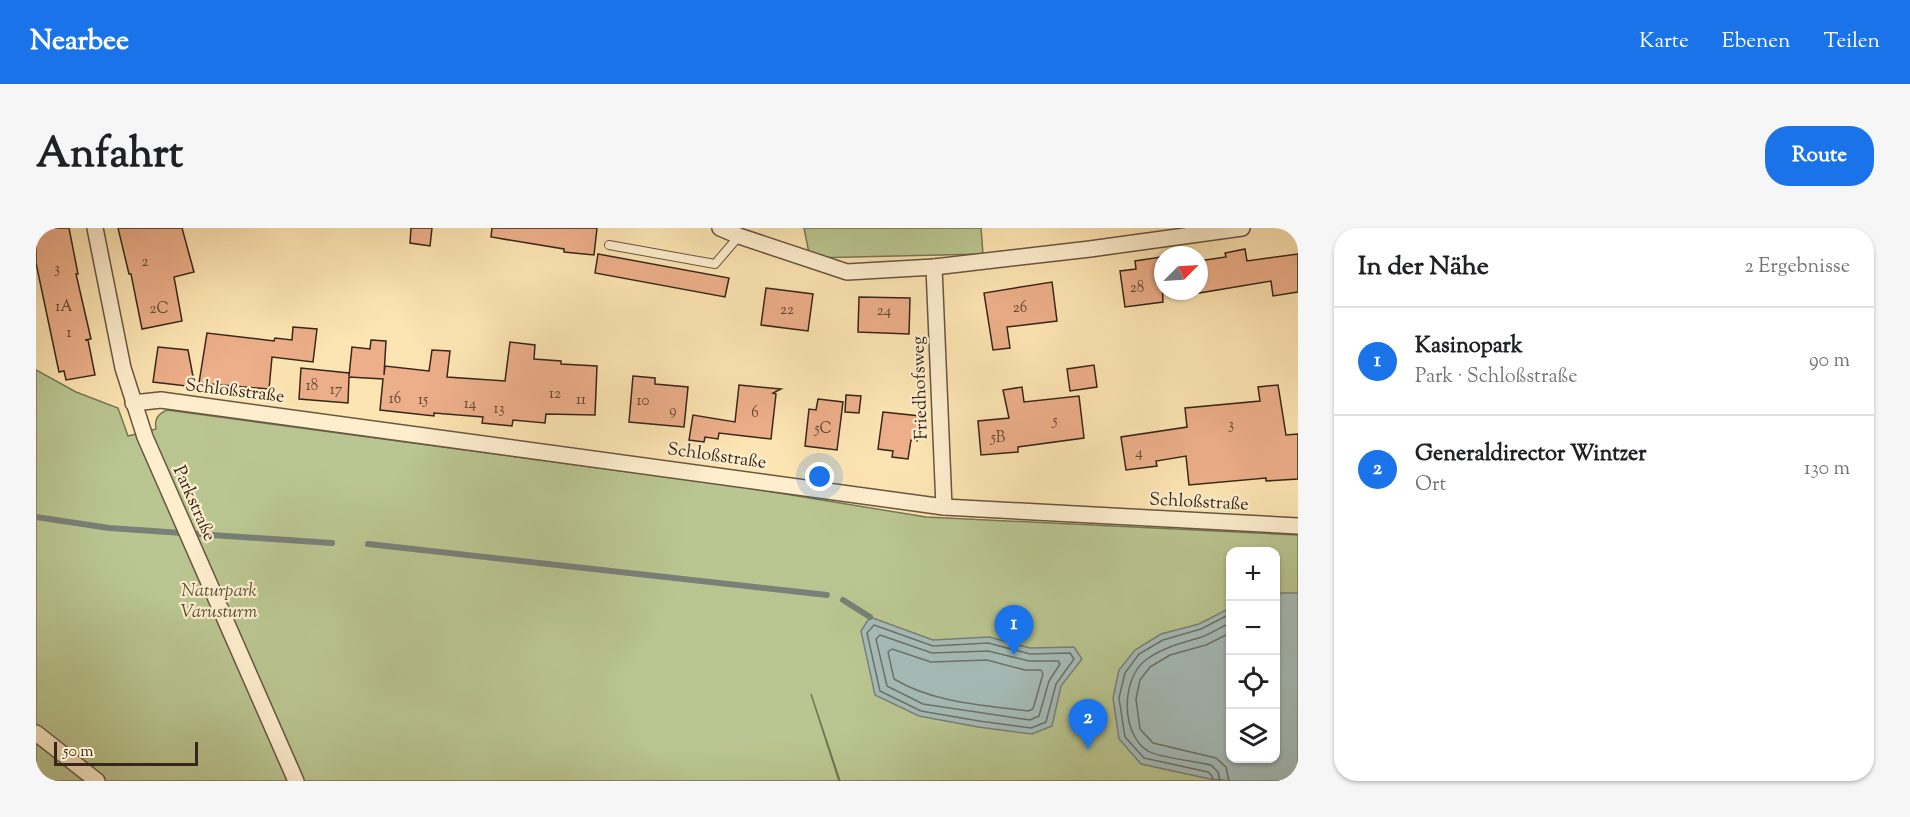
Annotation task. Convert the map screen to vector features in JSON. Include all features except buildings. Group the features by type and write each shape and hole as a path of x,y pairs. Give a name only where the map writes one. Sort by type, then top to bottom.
{"street":[{"name":"Parkstraße","path":"95,228 123,368 145,437 296,781"},
{"path":"720,228 847,272 934,267 1242,228"},
{"name":"Friedhofsweg","path":"934,267 944,507"},
{"name":"Schloßstraße","path":"133,403 160,400 944,507 1298,526"},
{"path":"36,734 97,781"}],"lane":[{"path":"609,246 715,264 739,236"}],"green space":[{"path":"804,228 981,228 983,254 810,258"},
{"name":"Naturpark Varusturm","path":"36,370 76,392 118,408 128,436 156,429 157,417 167,410 742,487 926,517 1298,535 1298,781 840,781 811,694 839,781 36,781"}],"water":[{"path":"1298,593 1298,781 1210,779 1141,764 1119,739 1113,698 1119,670 1135,650 1161,634 1199,624 1226,610 1226,763 1280,763 1280,594"},
{"path":"870,617 933,640 989,637 1030,648 1074,647 1082,659 1061,686 1052,726 1032,734 919,716 875,695 861,631"}],"waterway":[{"path":"36,517 109,528 332,543"},
{"path":"368,544 827,595"},
{"path":"843,600 870,617"}],"place":[{"name":"Kasinopark","path":"1014,655"},
{"name":"Generaldirector Wintzer","path":"1088,749"}]}
